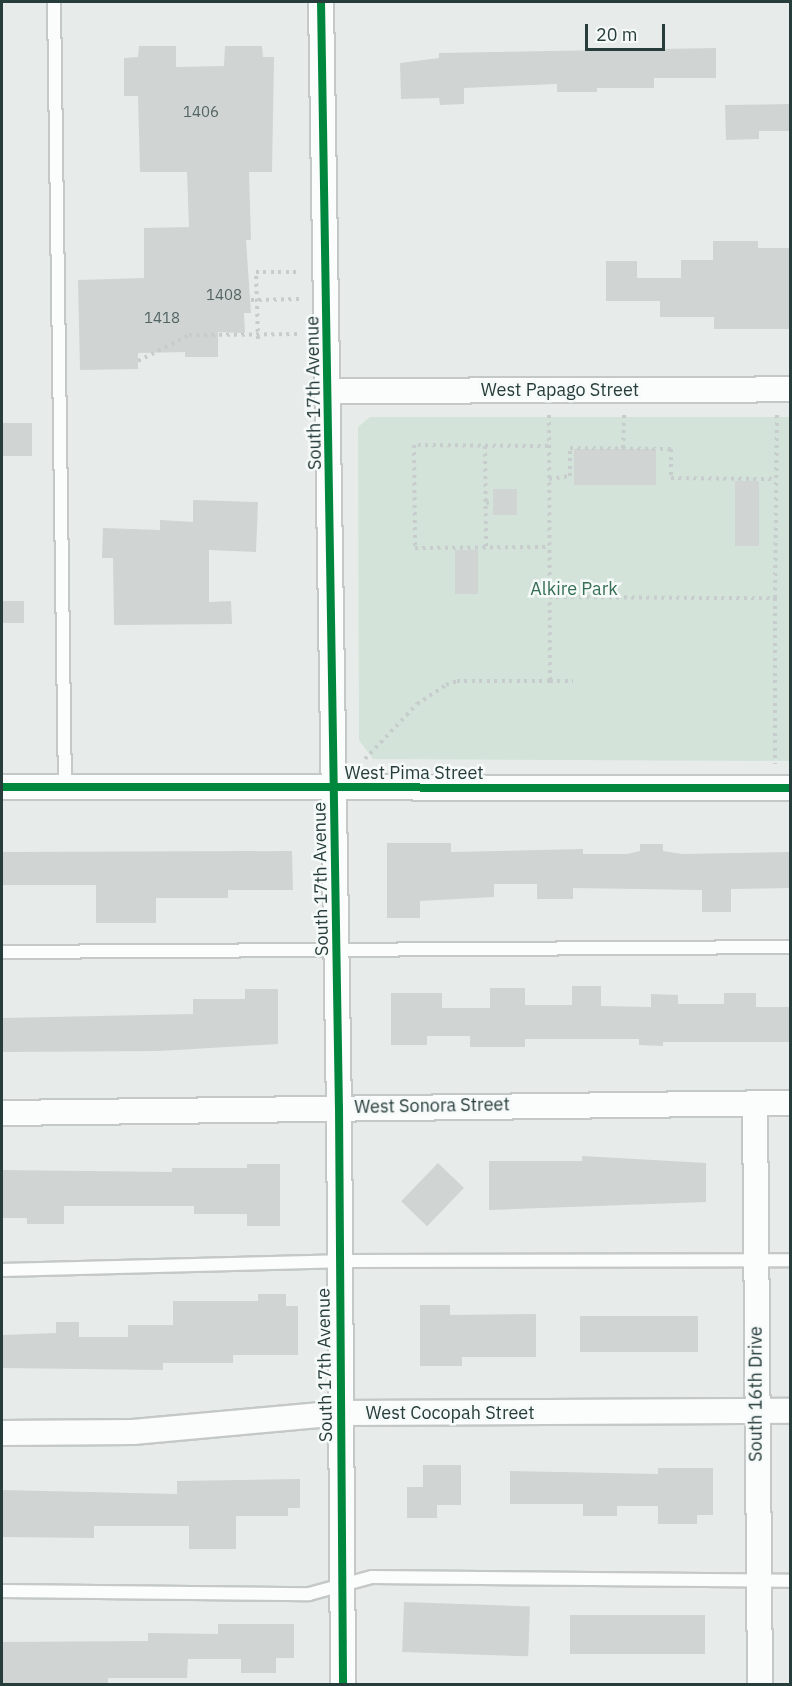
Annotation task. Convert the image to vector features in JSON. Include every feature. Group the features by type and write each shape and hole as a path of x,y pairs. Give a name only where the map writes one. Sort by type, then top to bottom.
{"street":[{"name":"South 17th Avenue","path":"321,2 330,391 339,1107 343,1684"},
{"name":"West Papago Street","path":"330,391 790,389"},
{"name":"West Pima Street","path":"2,787 790,788"},
{"name":"South 16th Drive","path":"755,1103 755,1411 760,1684"},
{"name":"West Sonora Street","path":"2,1113 142,1115 223,1108 790,1103"},
{"name":"West Cocopah Street","path":"2,1433 133,1432 340,1413 790,1411"}],"lane":[{"path":"54,2 65,787"},
{"path":"2,952 790,947"},
{"path":"2,1270 339,1261 790,1260"},
{"path":"2,1591 309,1594 372,1577 790,1581"}],"path":[{"path":"258,337 256,273 297,272"},
{"path":"250,300 328,299"},
{"path":"138,361 189,335 258,337 299,334"},
{"path":"624,413 624,449"},
{"path":"776,766 774,479 777,413"},
{"path":"549,414 550,681"},
{"path":"548,446 414,445 416,548 548,547"},
{"path":"485,446 486,548"},
{"path":"549,479 570,476 570,448 672,449 672,478 774,479"},
{"path":"486,503 493,502"},
{"path":"549,597 775,598"},
{"path":"365,759 417,704 446,685 457,681 573,681"}],"green space":[{"name":"Alkire Park","path":"370,417 790,417 790,761 373,759 359,740 358,427"}],"building":[{"path":"139,46 176,46 176,67 224,66 225,46 262,46 263,57 274,57 272,172 249,172 251,240 246,240 251,313 244,313 245,333 218,332 218,357 185,357 185,352 138,353 138,369 80,370 78,280 144,278 144,228 189,227 187,172 140,172 138,96 124,96 124,58 138,57"},
{"path":"716,48 716,78 654,78 654,88 597,88 597,92 557,92 557,84 464,88 464,104 440,105 439,98 401,99 400,63 439,58 439,53"},
{"path":"790,104 790,131 759,131 759,139 726,140 725,105"},
{"path":"713,241 758,241 758,248 790,248 790,329 714,329 714,317 660,317 660,301 606,301 606,261 637,261 637,278 681,278 681,260 713,260"},
{"path":"2,423 32,423 32,456 2,456"},
{"path":"574,449 656,449 656,485 574,485"},
{"path":"735,481 759,481 759,546 735,546"},
{"path":"493,489 517,489 517,515 493,515"},
{"path":"193,500 258,502 256,552 209,550 209,602 231,601 232,624 114,625 113,558 102,558 103,528 160,530 160,520 193,522"},
{"path":"455,550 478,550 478,594 455,594"},
{"path":"2,601 24,601 24,623 2,623"},
{"path":"387,843 451,843 451,852 583,849 583,854 627,854 640,851 640,844 663,844 663,851 682,854 790,852 790,888 731,889 731,912 702,912 702,890 573,888 573,899 537,899 537,884 494,884 494,897 420,901 420,918 387,918"},
{"path":"292,851 293,890 228,890 228,898 156,898 156,923 96,923 96,885 2,885 2,852"},
{"path":"572,986 601,986 601,1006 651,1007 651,994 678,995 678,1004 724,1004 724,993 756,993 756,1007 790,1007 790,1042 663,1042 663,1046 639,1045 639,1039 525,1039 525,1047 470,1047 470,1036 427,1036 427,1045 391,1045 391,993 442,993 442,1008 490,1008 490,988 525,988 525,1005 572,1005"},
{"path":"245,989 278,989 278,1044 159,1051 2,1052 2,1018 193,1014 193,999 245,999"},
{"path":"582,1156 706,1163 706,1202 489,1210 489,1161 582,1161"},
{"path":"438,1163 464,1188 427,1226 401,1201"},
{"path":"247,1164 280,1164 280,1226 247,1226 247,1214 194,1214 194,1206 64,1206 64,1224 27,1224 27,1218 2,1218 2,1170 172,1172 172,1168 247,1168"},
{"path":"258,1294 286,1294 286,1306 298,1306 298,1355 233,1355 233,1363 163,1363 163,1370 2,1368 2,1335 56,1333 56,1322 79,1322 79,1337 128,1337 128,1325 173,1325 173,1301 258,1301"},
{"path":"420,1305 450,1305 450,1315 536,1314 536,1357 462,1357 462,1366 420,1366"},
{"path":"580,1316 698,1316 698,1352 580,1352"},
{"path":"423,1465 461,1465 461,1505 437,1505 437,1518 407,1518 407,1487 423,1487"},
{"path":"658,1468 713,1468 713,1515 697,1515 697,1524 658,1524 658,1506 617,1506 617,1516 583,1516 583,1504 510,1504 510,1471 658,1474"},
{"path":"300,1479 300,1508 288,1508 288,1516 236,1516 236,1549 189,1549 189,1526 94,1526 94,1538 2,1537 2,1490 177,1494 177,1481"},
{"path":"404,1602 530,1606 528,1656 402,1652"},
{"path":"570,1615 705,1615 705,1654 570,1654"},
{"path":"218,1624 294,1624 294,1658 276,1658 276,1673 241,1673 241,1659 188,1659 187,1678 108,1678 108,1684 2,1684 2,1642 148,1641 148,1633 218,1634"}],"cycle path":[{"path":"321,2 339,1107 343,1684"},
{"path":"2,787 790,788"}]}
